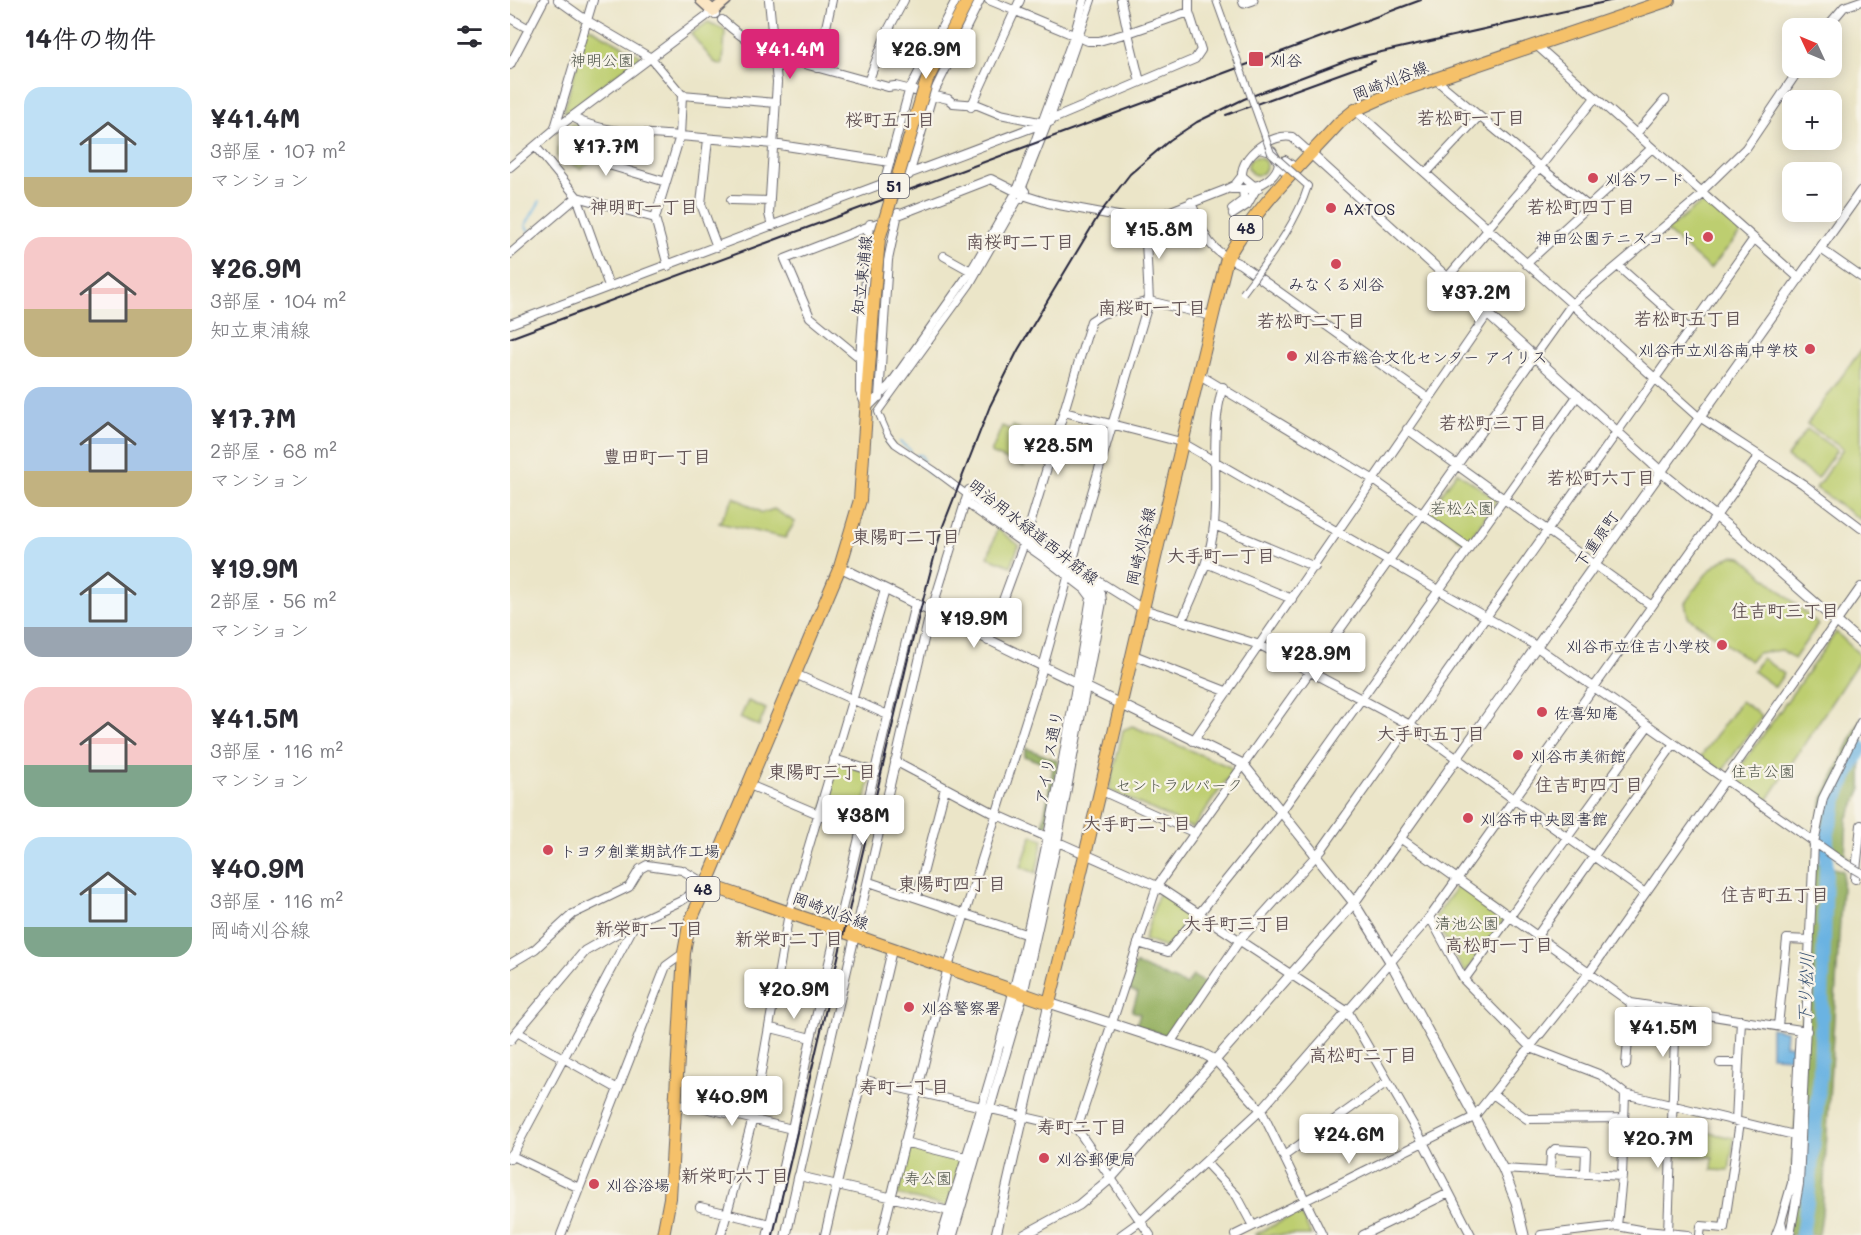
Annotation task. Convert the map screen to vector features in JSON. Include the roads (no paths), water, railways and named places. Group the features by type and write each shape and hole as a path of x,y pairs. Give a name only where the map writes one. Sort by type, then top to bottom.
{"main road":[{"path":"701,0 718,16 726,0"},
{"name":"知立東浦線","path":"840,567 860,500 879,239 918,102 968,0"},
{"name":"岡崎刈谷線","path":"706,884 1049,1003 1102,792 1131,654 1227,258 1253,218 1355,110 1435,78 1669,0"},
{"name":"48","path":"663,1235 670,1198 684,953 688,925 840,567"}],"street":[{"path":"510,65 544,0"},
{"path":"558,0 586,20 651,58 682,95 680,136 655,218 668,266"},
{"path":"554,130 593,0"},
{"path":"769,0 776,56 776,103 770,201 772,226"},
{"path":"817,68 832,0"},
{"path":"868,82 887,32 904,0"},
{"path":"884,183 909,90 956,0"},
{"path":"909,175 932,96 980,0"},
{"path":"989,0 1077,37 1099,41 1189,12"},
{"path":"971,107 1020,0"},
{"path":"1077,37 1084,0"},
{"path":"870,224 860,358 860,392 867,408 879,397 971,271 1020,193 1092,0"},
{"path":"1121,0 1140,82"},
{"path":"510,324 909,175 1195,59 1201,50 1189,12 1189,0"},
{"path":"1216,0 1271,153 1308,186 1300,210 1289,230 1243,293"},
{"path":"1243,0 1244,3 1253,0"},
{"path":"1835,18 1844,7 1861,1"},
{"path":"510,167 554,130 651,58 718,16 743,39 776,56 868,82 909,90 971,107 978,105 1000,114 1047,120"},
{"path":"510,18 530,29"},
{"path":"1535,44 1594,99 1800,279"},
{"path":"1435,78 1588,206"},
{"path":"1077,1129 1157,886 1572,304 1702,193 1746,148 1793,78"},
{"path":"682,95 776,103"},
{"path":"1447,278 1594,99"},
{"path":"1636,134 1665,100"},
{"path":"1355,110 1656,380 1701,417 1803,484 1861,528"},
{"path":"1426,173 1479,116"},
{"path":"572,117 581,122 626,132 773,144 890,162"},
{"path":"581,122 612,166 666,182"},
{"path":"1254,128 1262,124"},
{"path":"860,358 810,317 785,259 898,213 991,179 1020,193 1076,209 1145,220 1235,185 1242,176 1245,161 1259,148 1285,135 1299,141 1487,315 1661,471 1716,519 1729,527 1861,643"},
{"path":"708,139 701,204 717,247"},
{"path":"535,146 577,197 609,286"},
{"path":"1244,189 1244,200 1232,212 1247,205 1256,189 1266,182 1278,168 1279,163 1272,151 1259,148"},
{"path":"1526,264 1652,148"},
{"path":"1242,176 1254,186 1266,182"},
{"path":"1225,190 1256,189"},
{"name":"下重原町","path":"1024,1235 1079,1205 1111,1179 1354,903 1861,191"},
{"name":"明治用水緑道西井筋線","path":"967,496 895,444 888,435 878,412 970,285 1020,193"},
{"path":"577,197 655,218"},
{"path":"510,254 577,197"},
{"path":"731,200 770,201"},
{"path":"1191,202 1208,243 1428,398"},
{"path":"879,397 888,260 898,213"},
{"path":"882,1235 948,967 1043,668 1149,301 1145,220"},
{"path":"1170,1043 1240,940 1316,854 1619,432 1753,240"},
{"path":"1821,249 1861,277"},
{"path":"944,256 971,271"},
{"path":"1618,267 1690,330"},
{"path":"988,641 1026,538 1095,316 1149,301 1212,316"},
{"path":"1193,741 1487,315"},
{"path":"1198,374 1374,480 1468,547"},
{"path":"1182,621 1206,563 1214,525 1217,410 1222,387"},
{"path":"1138,943 1168,952 1282,809 1578,395"},
{"path":"1064,412 1181,442 1537,646 1858,876"},
{"path":"1407,429 1597,564 1652,606"},
{"path":"1121,1235 1142,1220 1261,1110 1430,917 1759,456"},
{"path":"967,496 1071,572 1143,609 1260,645 1410,724 1645,893"},
{"path":"967,496 1071,572 1097,585 1102,602 1081,684"},
{"path":"786,1235 931,612 967,496"},
{"path":"1214,525 1315,567"},
{"path":"1206,563 1292,599"},
{"path":"840,567 1043,668 1081,684 1193,741 1244,764 1282,809 1354,903 1391,963 1503,1169 1516,1202 1524,1235"},
{"path":"1071,572 1091,597 1081,684"},
{"path":"1235,1235 1474,1118 1589,973 1861,587"},
{"path":"721,1235 753,1118 771,1028 789,913 851,698 885,590"},
{"path":"768,1235 811,1038 915,604"},
{"path":"1131,654 1228,692"},
{"path":"795,675 890,716"},
{"name":"アイリス通り","path":"1052,840 1081,684"},
{"path":"1776,1235 1792,1183 1816,844 1823,798 1861,722"},
{"path":"1464,980 1648,726"},
{"path":"1537,936 1673,745"},
{"path":"834,759 876,772"},
{"path":"895,761 995,814 1157,886 1348,1012 1423,1142 1447,1194 1471,1235"},
{"path":"747,784 861,832"},
{"path":"917,897 945,788"},
{"path":"1102,792 1195,833"},
{"path":"1858,876 1861,825"},
{"path":"1400,838 1631,1003 1803,1031"},
{"path":"1018,993 1025,934 1052,840"},
{"path":"948,1235 1018,993 1052,840"},
{"path":"510,964 536,949 573,914 629,887 640,869 647,865 682,870 706,884 681,901 636,922 585,951 510,1040"},
{"path":"869,882 1025,934"},
{"path":"1430,917 1464,980 1531,1048 1600,1075 1624,1094 1794,1135"},
{"path":"579,1188 510,1157 636,922"},
{"path":"1778,1026 1786,939 1810,940"},
{"path":"825,1235 892,950"},
{"path":"561,1235 666,966 684,953"},
{"path":"996,1235 1049,1003 1215,1060 1261,1110 1322,1235"},
{"path":"1626,1065 1631,1003"},
{"path":"1668,1233 1676,1010"},
{"path":"1700,1235 1701,1226 1724,1228 1738,1122 1741,1020"},
{"path":"771,1028 811,1038"},
{"path":"1790,1235 1799,1184 1803,1031"},
{"path":"518,1032 618,1089"},
{"path":"1720,1063 1739,1063"},
{"path":"861,1079 1077,1129 1142,1220 1150,1235"},
{"path":"1284,1156 1387,1082"},
{"path":"1617,1226 1622,1176 1624,1094"},
{"path":"1494,1095 1527,1119 1624,1118"},
{"path":"675,1104 697,1106 792,1129"},
{"path":"942,1235 965,1157 986,1107"},
{"path":"953,1235 986,1107"},
{"path":"904,1142 965,1157"},
{"path":"1550,1171 1551,1153 1555,1149 1586,1151 1585,1173"},
{"path":"1205,1162 1237,1196 1253,1226"},
{"path":"1503,1169 1622,1176"},
{"path":"800,1176 949,1211"},
{"path":"1363,1235 1447,1194"},
{"path":"700,1207 770,1224"},
{"path":"1781,1221 1784,1235"},
{"path":"1541,1235 1587,1232 1617,1226 1644,1233 1688,1235"}],"water":[{"path":"1771,1028 1786,1031 1785,1045 1794,1046 1794,1057 1771,1056"}],"waterway":[{"path":"531,233 525,226 540,201"},
{"path":"900,442 911,451"},
{"path":"916,455 921,455 924,461"},
{"path":"926,470 936,478"},
{"name":"下り松川","path":"1802,1235 1809,1189 1820,1074 1827,836 1839,792 1861,748"}],"railway":[{"path":"510,338 1421,0"},
{"path":"773,1235 911,646 941,531 990,406 1018,350 1100,213 1130,174 1170,140 1197,122 1244,99 1350,59 1614,0"},
{"path":"1226,115 1375,61"}],"place":[{"name":"刈谷","path":"1256,59"},
{"name":"刈谷ワード","path":"1593,178"},
{"name":"AXTOS","path":"1331,208"},
{"name":"神田公園テニスコート","path":"1708,237"},
{"name":"みなくる刈谷","path":"1336,264"},
{"name":"刈谷市立刈谷南中学校","path":"1810,349"},
{"name":"刈谷市総合文化センター アイリス","path":"1292,356"},
{"name":"刈谷市立住吉小学校","path":"1722,645"},
{"name":"佐喜知庵","path":"1542,712"},
{"name":"刈谷市美術館","path":"1518,755"},
{"name":"刈谷市中央図書館","path":"1468,818"},
{"name":"トヨタ創業期試作工場","path":"548,850"},
{"name":"刈谷警察署","path":"909,1007"},
{"name":"刈谷郵便局","path":"1044,1158"},
{"name":"刈谷浴場","path":"594,1184"}],"district":[{"name":"若松町一丁目","path":"1471,117"},
{"name":"桜町五丁目","path":"890,119"},
{"name":"神明町一丁目","path":"644,206"},
{"name":"若松町四丁目","path":"1581,206"},
{"name":"南桜町二丁目","path":"1020,241"},
{"name":"南桜町一丁目","path":"1152,307"},
{"name":"若松町五丁目","path":"1688,318"},
{"name":"若松町二丁目","path":"1311,320"},
{"name":"若松町三丁目","path":"1493,422"},
{"name":"豊田町一丁目","path":"657,456"},
{"name":"若松町六丁目","path":"1601,477"},
{"name":"東陽町二丁目","path":"906,536"},
{"name":"大手町一丁目","path":"1221,555"},
{"name":"住吉町三丁目","path":"1785,610"},
{"name":"大手町五丁目","path":"1431,733"},
{"name":"東陽町三丁目","path":"822,771"},
{"name":"住吉町四丁目","path":"1589,784"},
{"name":"大手町二丁目","path":"1137,823"},
{"name":"東陽町四丁目","path":"952,883"},
{"name":"住吉町五丁目","path":"1775,894"},
{"name":"大手町三丁目","path":"1237,923"},
{"name":"新栄町一丁目","path":"649,928"},
{"name":"新栄町二丁目","path":"789,938"},
{"name":"高松町一丁目","path":"1499,944"},
{"name":"高松町二丁目","path":"1363,1054"},
{"name":"寿町一丁目","path":"904,1086"},
{"name":"寿町二丁目","path":"1082,1126"},
{"name":"新栄町六丁目","path":"735,1175"}],"park label":[{"name":"神明公園","path":"602,59"},
{"name":"若松公園","path":"1462,507"},
{"name":"住吉公園","path":"1763,770"},
{"name":"セントラルパーク","path":"1179,784"},
{"name":"清池公園","path":"1467,922"},
{"name":"寿公園","path":"928,1177"}]}
